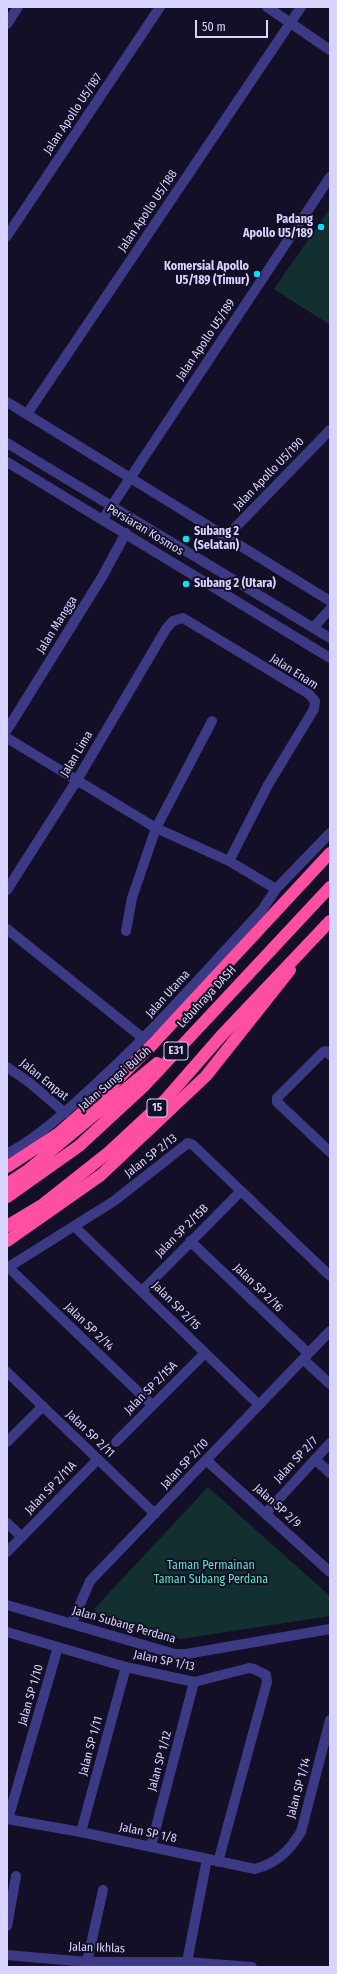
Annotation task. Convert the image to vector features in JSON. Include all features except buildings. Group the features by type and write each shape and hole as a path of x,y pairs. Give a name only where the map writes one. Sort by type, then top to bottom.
{"highway":[{"path":"7,1167 59,1133 102,1096 151,1046 330,853"},
{"name":"Jalan Sungai Buloh","path":"7,1184 28,1170 159,1060 330,881"},
{"name":"Lebuhraya DASH","path":"7,1197 79,1146 145,1085 330,887"},
{"name":"E31","path":"7,1225 42,1205 109,1152 165,1100 221,1036 330,921"},
{"name":"15","path":"7,1225 91,1168 141,1123 213,1054 330,929"},
{"path":"7,1241 101,1175 206,1076 290,970"}],"street":[{"path":"7,24 18,7"},
{"name":"Jalan Apollo U5/187","path":"7,236 160,7"},
{"path":"267,7 330,50"},
{"name":"Jalan Apollo U5/188","path":"27,414 301,7"},
{"name":"Jalan Apollo U5/189","path":"103,519 330,177"},
{"path":"7,402 130,478 228,536 330,601"},
{"name":"Jalan Apollo U5/190","path":"228,536 330,430"},
{"name":"Persiaran Kosmos","path":"7,443 330,638"},
{"name":"Persiaran Kosmos","path":"7,462 330,658"},
{"name":"Jalan Mangga","path":"7,730 102,577 126,533"},
{"path":"313,628 330,609"},
{"name":"Jalan Enam","path":"166,629 173,621 183,618 309,694 315,701 314,709 268,785 229,861"},
{"name":"Jalan Lima","path":"7,890 77,780 166,629"},
{"path":"126,931 132,898 156,828 212,721"},
{"path":"7,738 156,828 229,861 276,889"},
{"name":"Jalan Utama","path":"7,1154 38,1134 65,1113 144,1039 262,910 276,889 330,833"},
{"path":"7,929 144,1039"},
{"path":"330,1055 326,1051 323,1052 277,1098 277,1102 330,1152"},
{"name":"Jalan Empat","path":"7,1067 65,1113"},
{"name":"Jalan SP 2/13","path":"8,1268 114,1201 188,1143 193,1145 330,1276"},
{"name":"Jalan SP 2/15B","path":"142,1291 190,1240 241,1191"},
{"name":"Jalan SP 2/15","path":"75,1227 259,1405"},
{"name":"Jalan SP 2/16","path":"190,1240 306,1356 330,1384"},
{"name":"Jalan SP 2/14","path":"8,1268 152,1405"},
{"name":"Jalan SP 2/10","path":"72,1622 90,1581 330,1332"},
{"name":"Jalan SP 2/15A","path":"116,1442 205,1353"},
{"name":"Jalan SP 2/11","path":"7,1372 156,1514"},
{"path":"7,1442 43,1406"},
{"name":"Jalan SP 2/7","path":"266,1513 330,1443"},
{"name":"Jalan SP 2/11A","path":"7,1552 98,1459"},
{"path":"315,1459 330,1473"},
{"name":"Jalan SP 2/9","path":"206,1460 330,1572"},
{"path":"7,1523 22,1537"},
{"name":"Jalan Subang Perdana","path":"7,1605 72,1622 175,1654 186,1654 330,1629"},
{"name":"Jalan SP 1/13","path":"7,1632 126,1667 194,1682 249,1668 261,1671 267,1678 218,1862"},
{"name":"Jalan SP 1/10","path":"7,1819 58,1647"},
{"name":"Jalan SP 1/11","path":"81,1832 126,1667"},
{"name":"Jalan SP 1/12","path":"151,1846 194,1682"},
{"name":"Jalan SP 1/14","path":"281,1857 294,1844 301,1832 330,1720"},
{"name":"Jalan SP 1/8","path":"7,1819 151,1846 255,1869 267,1866 281,1857"},
{"path":"187,1962 207,1859"},
{"path":"7,1926 16,1876"},
{"path":"87,1962 103,1890"},
{"name":"Jalan Ikhlas","path":"7,1955 87,1962 187,1962 252,1967"}],"green space":[{"path":"330,208 330,325 274,289"},
{"name":"Taman Permainan Taman Subang Perdana","path":"208,1487 330,1596 330,1616 181,1639 98,1615 94,1609"}],"place":[{"name":"Padang Apollo U5/189","path":"321,227"},
{"name":"Komersial Apollo U5/189 (Timur)","path":"257,274"},
{"name":"Subang 2 (Selatan)","path":"186,539"},
{"name":"Subang 2 (Utara)","path":"186,584"}]}
